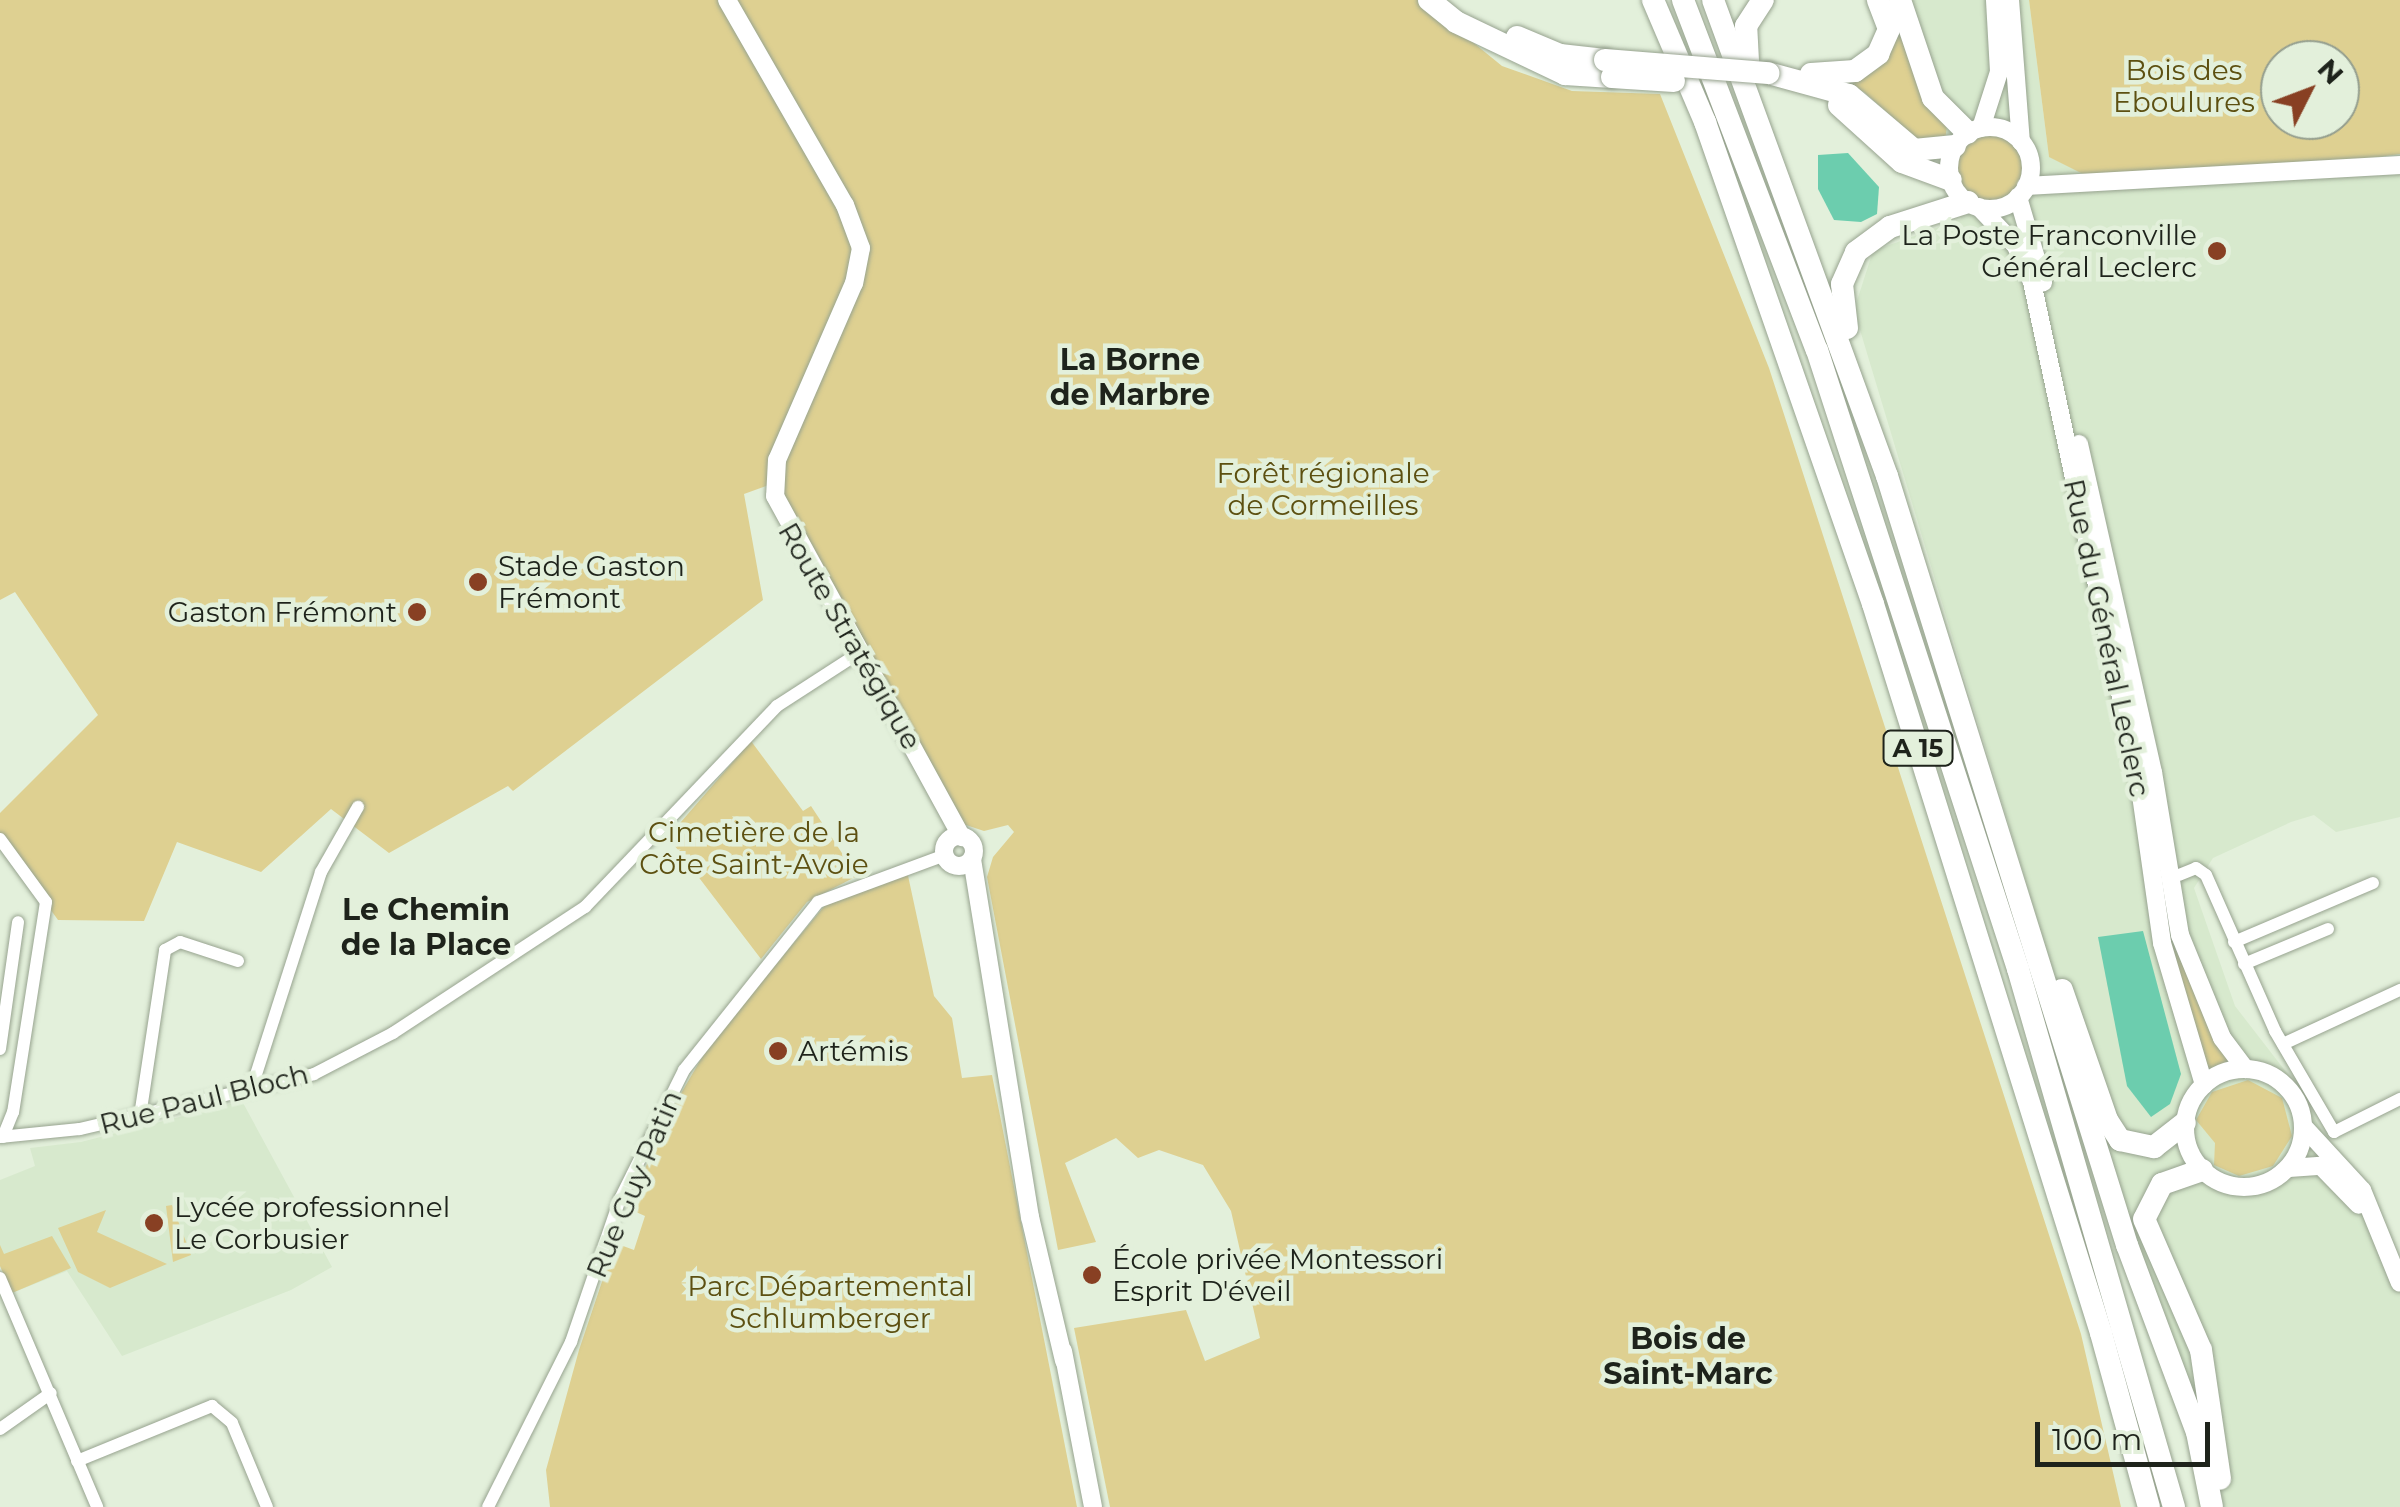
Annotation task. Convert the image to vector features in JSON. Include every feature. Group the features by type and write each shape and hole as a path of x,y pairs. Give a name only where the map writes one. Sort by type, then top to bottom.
{"highway":[{"path":"1429,0 1456,22 1565,74 1609,68"},
{"path":"1452,0 1491,27 1560,55 1609,68 1770,80 1849,94 1914,150 1968,136 1933,98 1900,0"},
{"name":"A 15","path":"1653,0 1705,122 1878,618 2102,1333 2149,1507"},
{"name":"A 15","path":"1683,0 1829,386 2018,969 2174,1507"},
{"path":"1713,0 1790,198"},
{"path":"1763,0 1746,26 1744,52 1790,198 1887,476 2127,1245 2197,1432 2212,1507"},
{"path":"1770,80 1844,74 1865,66 1887,38 1878,0"},
{"path":"1770,80 1832,102 1902,162 1951,180"},
{"path":"1887,476 1844,318 1844,274 1878,234 1974,205"},
{"path":"1995,815 2112,1130 2132,1146 2154,1147 2185,1123"},
{"path":"2202,1170 2156,1189 2145,1227 2202,1350 2223,1507"}],"main road":[{"name":"Route Stratégique","path":"727,0 845,205 861,260 782,445 774,487 786,526 941,804 973,892 1028,1179 1034,1235 1093,1507"},
{"path":"1995,0 1999,72 1951,180 1974,205 2000,208 2022,192 2087,183 2400,165"},
{"path":"2010,0 2025,149 2022,192"},
{"path":"1968,136 2003,129 2060,176 2087,183"},
{"name":"Rue du Général Leclerc","path":"2022,192 2017,213 2042,276 2154,772 2180,935 2222,1038 2244,1069"},
{"name":"Rue du Général Leclerc","path":"1974,205 2016,246 2032,282 2139,781 2162,943 2204,1084"},
{"path":"2380,1234 2332,1172 2308,1163 2289,1168 2271,1182 2242,1188 2202,1170 2190,1153 2185,1123 2204,1084 2244,1069 2286,1086 2304,1127 2356,1182 2380,1234 2400,1283"},
{"path":"2289,1168 2304,1127"}],"street":[{"name":"Rue Paul Bloch","path":"2,1137 140,1116 330,1068 538,942 629,866 777,706 859,653"},
{"path":"251,1090 322,872 358,807"},
{"path":"0,840 46,902 13,1112 2,1137"},
{"name":"Rue Guy Patin","path":"488,1507 571,1342 620,1199 684,1070 818,902 956,852"},
{"path":"2179,874 2196,868 2206,875 2283,1044 2338,1134 2400,1099"},
{"path":"2234,942 2373,883"},
{"path":"0,1049 18,922"},
{"path":"2244,964 2328,929"},
{"path":"140,1116 165,950 180,942 238,961"},
{"path":"2283,1044 2400,990"},
{"path":"0,1278 97,1507"},
{"path":"0,1429 51,1393"},
{"path":"77,1461 212,1406 232,1422 268,1507"}],"shaded area":[{"path":"1905,0 2029,0 2049,157 2321,165 2400,154 2400,817 2336,832 2314,815 2291,822 2213,858 2194,888 2235,1006 2297,1086 2400,1273 2400,1507 2214,1507 1854,310 1873,251 1961,219"},
{"path":"1848,153 1879,187 1877,214 1861,222 1834,220 1818,189 1818,155"},
{"path":"2143,931 2181,1074 2170,1104 2151,1117 2127,1086 2098,937"},
{"name":"Lycée professionnel Le Corbusier","path":"242,1101 332,1267 291,1290 122,1356 67,1271 12,1293 0,1266 0,1180 35,1166 30,1148 81,1142"}],"green space":[{"name":"Forêt régionale de Cormeilles","path":"0,0 1421,0 1502,66 1572,91 1660,94 1769,368 2081,1334 2121,1507 1110,1507 1074,1328 1186,1310 1205,1361 1260,1338 1231,1211 1203,1165 1159,1150 1138,1158 1116,1138 1065,1163 1096,1242 1058,1250 987,877 993,857 1014,832 1008,825 984,831 963,824 777,482 744,494 763,600 513,791 508,786 389,853 331,809 261,872 177,842 144,921 58,920 0,839 0,813 98,715 15,592 0,600"},
{"name":"Bois des Eboulures","path":"2029,0 2400,0 2400,154 2321,165 2085,175 2049,157"},
{"path":"1897,10 1947,124 1945,143 1927,148 1864,92 1842,82 1852,80"},
{"path":"1989,135 2012,145 2022,168 2012,191 1989,201 1966,191 1956,168 1966,145"},
{"name":"Cimetière de la Côte Saint-Avoie","path":"751,741 803,811 811,806 857,876 807,902 761,959 668,837"},
{"name":"Parc Départemental Schlumberger","path":"907,871 934,996 952,1018 962,1078 992,1075 1077,1507 550,1507 546,1470 579,1350 615,1243 634,1250 645,1216 627,1208 673,1107 711,1042 827,903"},
{"path":"2170,939 2229,1061 2209,1070 2180,990"},
{"path":"2248,1080 2282,1098 2292,1136 2273,1166 2239,1176 2214,1165 2215,1143 2196,1120 2212,1092"},
{"path":"172,1205 191,1255 173,1262 166,1206"},
{"path":"106,1210 97,1232 167,1264 110,1288 78,1272 58,1228"},
{"path":"52,1236 71,1268 12,1293 0,1266 0,1245 4,1254"}],"place":[{"name":"La Poste Franconville Général Leclerc","path":"2217,251"},
{"name":"Stade Gaston Frémont","path":"478,582"},
{"name":"Gaston Frémont","path":"417,612"},
{"name":"Artémis","path":"778,1051"},
{"name":"Lycée professionnel Le Corbusier","path":"154,1223"},
{"name":"École privée Montessori Esprit D'éveil","path":"1092,1275"}],"district":[{"name":"La Borne de Marbre","path":"1130,377"},
{"name":"Le Chemin de la Place","path":"426,927"},
{"name":"Bois de Saint-Marc","path":"1688,1356"}]}
